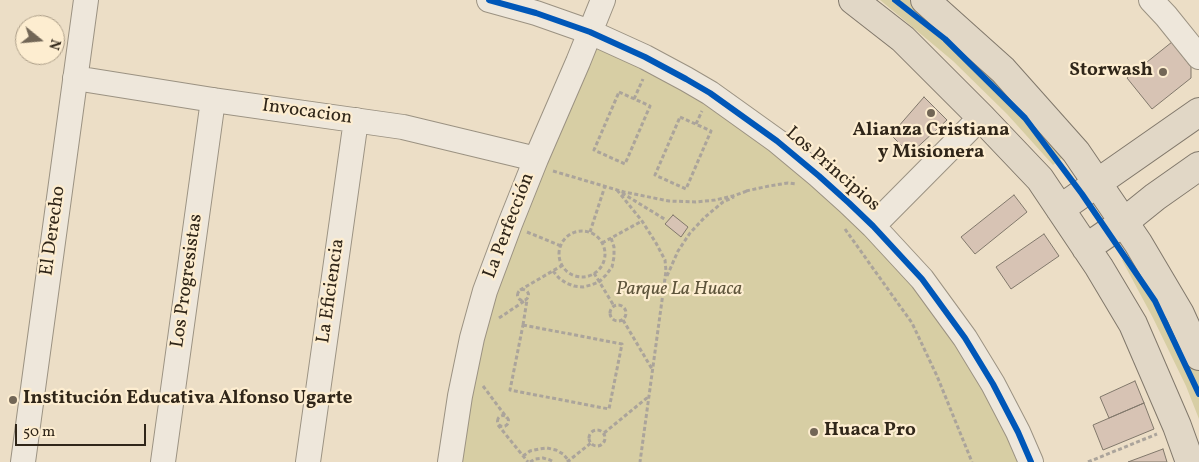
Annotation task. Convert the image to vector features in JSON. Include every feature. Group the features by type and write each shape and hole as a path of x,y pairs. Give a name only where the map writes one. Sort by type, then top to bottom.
{"main road":[{"path":"853,0 903,39 1040,179 1099,267 1133,324 1177,426 1190,462"},
{"path":"925,0 1003,70 1076,152 1138,244 1180,314 1198,352"},
{"path":"1060,209 1199,112"},
{"path":"1086,248 1124,222 1155,196 1199,166"}],"street":[{"name":"El Derecho","path":"23,462 86,0"},
{"name":"Los Principios","path":"489,0 536,13 590,32 645,57 710,93 777,141 849,202 922,279 965,338 994,384 1031,462"},
{"name":"La Perfección","path":"450,462 460,396 472,338 485,291 510,224 543,164 603,0"},
{"path":"1151,0 1199,57"},
{"name":"Invocacion","path":"75,78 403,127 543,164"},
{"name":"Los Progresistas","path":"163,462 213,100"},
{"path":"873,226 981,117"},
{"name":"La Eficiencia","path":"308,462 356,120"}],"path":[{"path":"619,92 650,106 625,164 594,150 619,92"},
{"path":"680,118 711,131 686,189 655,175 680,118"},
{"path":"543,164 617,190 669,201 715,200 747,191 788,183 804,186"},
{"path":"590,232 605,186"},
{"path":"617,190 666,220"},
{"path":"617,190 642,221 656,243 665,260 666,271 640,462"},
{"path":"664,284 678,251 705,217 723,202 747,191"},
{"path":"602,243 642,221"},
{"path":"510,224 561,246"},
{"path":"844,228 912,323 937,376 972,462"},
{"path":"575,232 590,232 602,243 605,255 599,269 594,273 577,276 563,265 560,256 561,246 564,240 575,232"},
{"path":"553,271 558,278 574,286 582,287 599,282 612,267 614,247 611,238"},
{"path":"527,299 523,301 518,298 520,290 563,265"},
{"path":"594,273 614,306"},
{"path":"520,290 528,292 528,296 510,390 609,409 622,344 523,325"},
{"path":"498,320 527,299"},
{"path":"614,306 610,312 611,317 618,321 623,320"},
{"path":"614,306 621,306 625,309 626,316 623,320"},
{"path":"623,320 653,369"},
{"path":"478,379 507,418 506,426 498,425"},
{"path":"604,433 649,397"},
{"path":"507,418 504,416 500,417 497,420 498,425 529,462 542,458 554,462"},
{"path":"1088,462 1177,426"},
{"path":"591,443 590,436 592,432 597,430 604,433"},
{"path":"591,443 598,446 602,445 605,440 604,433"},
{"path":"523,456 530,451 547,448 563,454 569,461 591,443"}],"green space":[{"path":"880,0 912,0 950,31 1067,154 1053,165 1007,114 953,61"},
{"name":"Parque La Huaca","path":"597,47 662,72 818,183 911,281 956,338 1023,462 460,462 476,356 494,298 518,230"},
{"path":"1138,251 1199,370 1199,419 1186,386 1122,260"}],"building":[{"name":"Storwash","path":"1172,42 1191,67 1191,78 1152,109 1127,78"},
{"path":"924,97 947,120 910,154 891,135"},
{"path":"1014,195 1027,212 975,254 961,237"},
{"path":"673,215 688,227 681,237 665,224"},
{"path":"1044,234 1059,256 1011,289 996,267"},
{"path":"1135,381 1144,403 1109,418 1100,397"},
{"path":"1144,403 1154,429 1103,450 1093,425"},
{"path":"1163,449 1167,462 1128,462"}],"cycle path":[{"path":"489,0 536,13 590,32 645,57 710,93 777,141 819,176 873,226 922,279 965,338 993,384 1031,462"},
{"path":"895,0 945,39 1025,118 1082,194 1155,301 1199,394"}],"place":[{"name":"Storwash","path":"1163,72"},
{"name":"Alianza Cristiana y Misionera","path":"931,113"},
{"name":"Institución Educativa Alfonso Ugarte","path":"13,400"},
{"name":"Huaca Pro","path":"814,432"}]}
